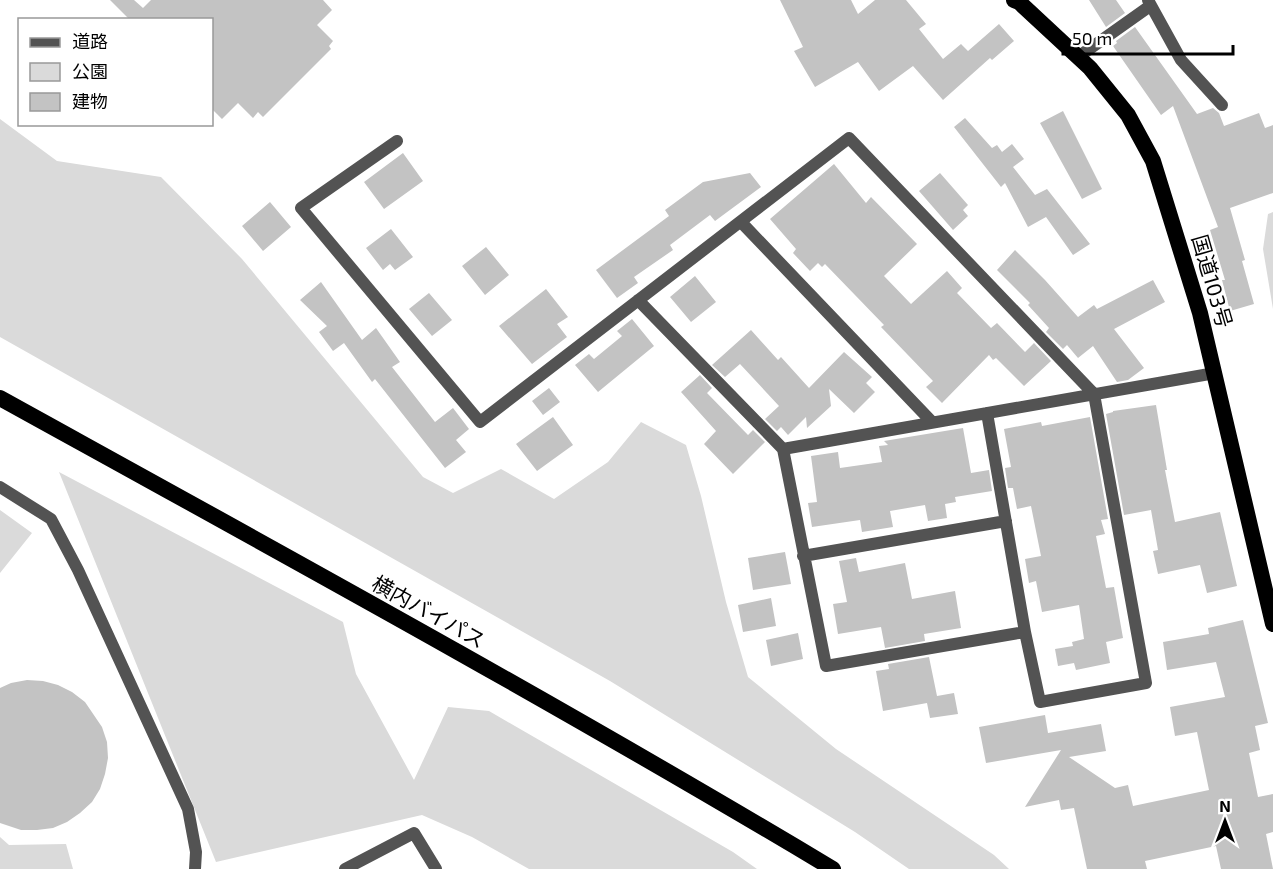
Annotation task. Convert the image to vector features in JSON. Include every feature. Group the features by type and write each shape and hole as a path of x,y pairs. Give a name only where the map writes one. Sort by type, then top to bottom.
{"highway":[{"name":"国道103号","path":"1017,1 1090,68 1128,115 1153,161 1200,313 1273,624"},
{"name":"横内バイパス","path":"0,398 701,790 832,869"}],"street":[{"path":"1078,57 1149,3 1181,60 1222,105"},
{"path":"397,141 301,208 480,422 849,138 1094,394 1146,683 1040,702 1025,632 987,413"},
{"path":"741,222 932,422"},
{"path":"638,300 783,449 826,666 1025,632"},
{"path":"783,449 1215,373"},
{"path":"0,487 51,519 78,570 188,809 196,852 195,869"},
{"path":"804,556 1006,521"},
{"path":"345,869 414,833 436,869"}],"green space":[{"path":"0,119 57,161 161,177 242,259 423,477 453,493 501,469 554,499 608,462 641,422 686,445 701,496 726,602 748,677 836,749 994,855 1009,869 909,869 855,832 610,681 0,337"},
{"path":"1273,212 1273,309 1263,249 1268,214"},
{"path":"59,472 343,622 356,674 414,780 448,707 489,711 733,852 757,869 529,869 472,837 422,815 216,862"},
{"path":"0,510 32,533 0,573"},
{"path":"0,837 9,845 66,844 73,869 0,869"}],"building":[{"path":"110,0 134,0 143,8 151,0 323,0 332,10 317,25 333,41 329,46 331,49 263,117 258,112 253,118 238,103 222,119 213,110 213,18 128,18"},
{"path":"780,0 851,0 858,14 875,0 906,0 926,24 919,29 943,59 961,44 968,51 999,24 1014,41 992,60 990,58 943,100 913,66 879,91 858,62 815,87 794,51 803,47"},
{"path":"1089,0 1116,0 1125,13 1106,27"},
{"path":"1135,27 1197,114 1213,108 1219,113 1224,126 1259,113 1265,128 1273,125 1273,193 1230,208 1245,260 1242,261 1254,304 1230,311 1222,280 1225,280 1210,230 1218,227 1173,106 1161,115 1113,46 1117,43 1116,41"},
{"path":"1063,111 1102,189 1082,199 1040,123"},
{"path":"965,118 992,148 997,145 1002,152 1012,144 1024,159 1013,167 1035,195 1047,189 1090,244 1073,255 1046,217 1028,227 1005,183 1001,187 954,127"},
{"path":"403,153 423,181 384,209 364,182"},
{"path":"834,164 866,203 871,197 917,244 884,276 911,304 947,271 962,288 957,293 991,328 997,323 1025,352 1034,343 1051,361 1024,386 996,358 993,360 989,355 942,403 926,387 933,381 881,327 884,325 825,264 822,267 818,263 810,271 793,253 796,249 770,219"},
{"path":"750,173 761,187 715,221 710,215 670,245 673,250 634,277 638,283 617,298 596,270 669,216 665,210 703,182"},
{"path":"940,173 968,205 963,210 968,216 953,230 919,191"},
{"path":"270,202 291,227 263,251 242,226"},
{"path":"391,229 413,257 395,270 390,264 383,270 366,248"},
{"path":"486,247 509,275 485,295 462,266"},
{"path":"1015,250 1078,317 1094,305 1097,309 1153,280 1165,302 1114,329 1144,368 1128,380 1117,382 1093,346 1078,358 1067,345 1063,349 1046,332 1049,328 1028,305 1030,303 997,270"},
{"path":"695,276 716,302 691,322 670,297"},
{"path":"321,282 362,340 376,328 400,362 392,367 435,422 453,408 469,429 456,440 466,452 445,468 375,379 372,382 344,343 333,351 319,332 327,326 300,300"},
{"path":"546,289 568,317 557,324 567,337 532,364 499,326"},
{"path":"429,293 452,320 432,336 409,309"},
{"path":"632,319 654,346 598,392 575,365 589,354 594,359 622,336 617,331"},
{"path":"751,330 778,360 781,357 809,388 844,352 872,377 866,383 875,392 854,413 829,389 831,406 807,428 806,417 788,435 781,427 777,431 765,419 779,406 740,364 725,377 712,365"},
{"path":"700,375 712,388 707,393 748,435 753,430 765,442 733,474 704,444 716,431 681,392"},
{"path":"549,388 560,402 543,415 532,401"},
{"path":"1156,405 1175,522 1220,512 1237,586 1207,593 1200,565 1158,574 1153,551 1158,550 1151,510 1124,515 1106,414"},
{"path":"553,417 573,445 537,471 516,444"},
{"path":"1090,417 1108,519 1101,520 1105,534 1096,536 1106,588 1114,587 1123,638 1106,642 1110,663 1076,670 1074,663 1058,666 1055,649 1073,646 1072,642 1084,639 1079,605 1042,612 1036,581 1029,583 1025,559 1041,556 1031,506 1017,509 1013,488 1008,488 1005,468 1011,467 1004,429 1041,422 1042,426"},
{"path":"963,428 971,473 989,470 992,491 955,497 956,502 945,504 947,518 928,521 925,505 890,511 893,527 862,532 860,520 812,527 808,503 817,502 811,456 838,452 840,468 882,462 879,446 888,445 884,441"},
{"path":"785,552 791,584 753,590 748,558"},
{"path":"856,558 859,572 905,563 912,599 955,591 961,628 924,634 925,641 885,648 881,627 838,634 833,604 847,602 839,561"},
{"path":"771,598 776,626 743,632 738,605"},
{"path":"1243,620 1268,723 1255,726 1260,750 1249,753 1258,797 1273,794 1273,832 1266,834 1273,869 1221,869 1216,846 1145,861 1147,869 1087,869 1074,808 1061,810 1059,800 1025,807 1061,750 986,763 979,727 1045,715 1048,733 1101,724 1106,751 1069,757 1115,788 1128,785 1133,806 1209,790 1197,732 1175,736 1170,707 1225,697 1216,662 1167,670 1163,642 1209,634 1208,628"},
{"path":"798,633 803,659 771,666 766,640"},
{"path":"929,657 937,696 954,693 958,714 930,718 927,703 883,711 876,671 889,669 888,664"},
{"path":"27,680 58,685 85,702 102,727 107,742 108,758 105,774 92,802 67,822 53,828 37,830 21,830 0,823 0,688"}]}
